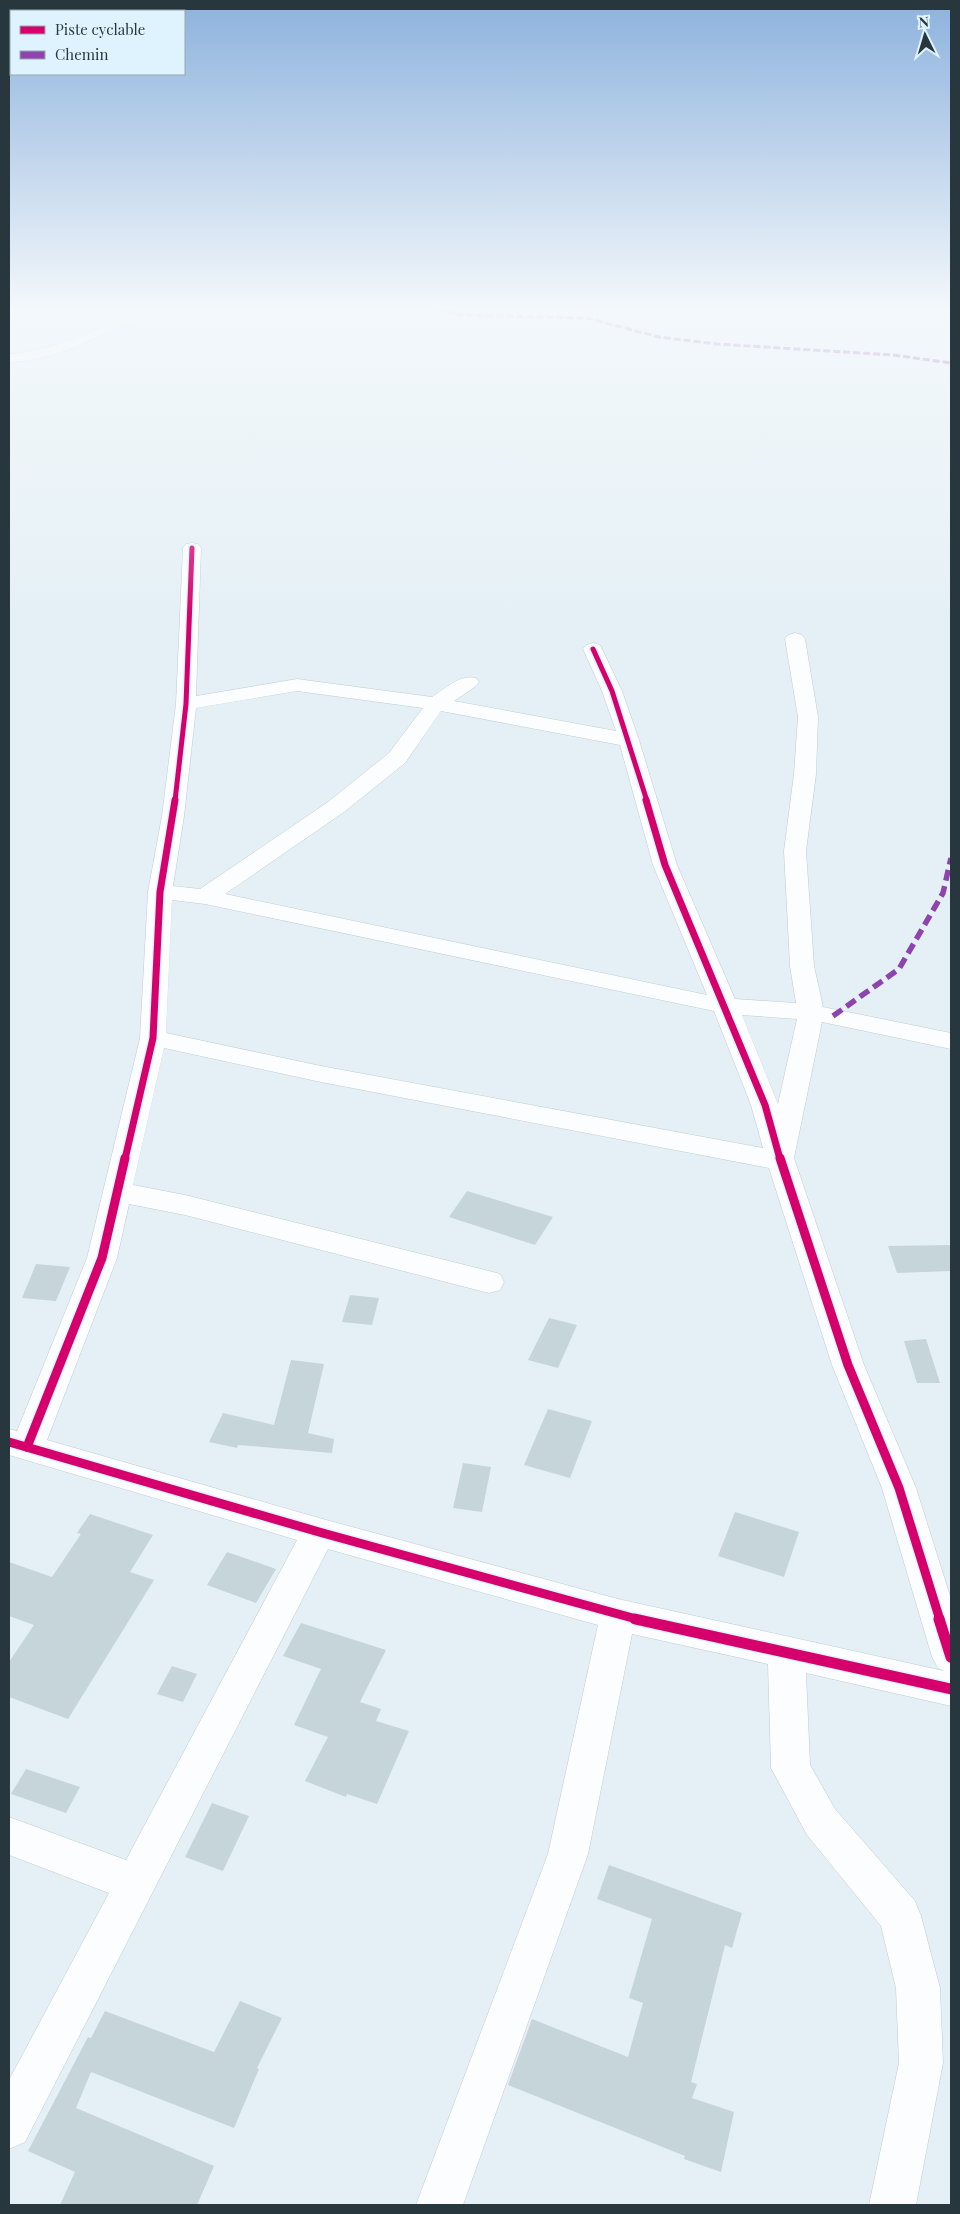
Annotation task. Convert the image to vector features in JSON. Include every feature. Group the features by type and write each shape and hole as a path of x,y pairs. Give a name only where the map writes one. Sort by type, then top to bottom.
{"street":[{"path":"192,548 186,704 174,816 160,892 153,1038 102,1258 18,1444 319,1532 618,1615 951,1689"},
{"path":"781,1161 811,1012 802,966 795,851 805,774 808,717 795,639"},
{"path":"593,649 612,691 629,740 664,865 725,1006 765,1105 781,1161 848,1365 899,1488 951,1657"},
{"path":"205,897 336,807 397,758 436,704 469,682"},
{"path":"186,704 269,688 322,687 436,704 629,740"},
{"path":"160,892 205,897 725,1006 811,1012 951,1041"},
{"path":"153,1038 322,1074 781,1161"},
{"path":"118,1192 185,1205 489,1282"},
{"path":"9,2126 319,1532"},
{"path":"439,2205 568,1854 618,1615"},
{"path":"786,1652 791,1768 821,1822 900,1916 918,1988 921,2063 893,2205"},
{"path":"9,1836 136,1883"}],"building":[{"path":"467,1191 553,1217 535,1245 449,1217"},
{"path":"951,1245 951,1271 897,1273 888,1246"},
{"path":"36,1264 70,1267 56,1301 22,1298"},
{"path":"350,1295 379,1298 372,1325 342,1322"},
{"path":"549,1318 577,1325 558,1368 528,1360"},
{"path":"926,1339 940,1383 917,1383 904,1341"},
{"path":"291,1360 324,1364 308,1433 334,1439 332,1453 238,1445 237,1448 209,1442 223,1413 274,1425"},
{"path":"548,1409 592,1421 570,1478 524,1465"},
{"path":"463,1463 491,1467 482,1512 453,1508"},
{"path":"735,1512 799,1532 784,1577 718,1556"},
{"path":"90,1514 153,1535 130,1572 154,1580 68,1719 9,1697 9,1662 34,1625 9,1616 9,1562 52,1577 81,1534 77,1533"},
{"path":"227,1552 276,1569 256,1603 207,1585"},
{"path":"301,1623 386,1650 360,1702 381,1709 376,1721 409,1731 377,1804 347,1794 346,1797 305,1781 328,1737 294,1725 321,1669 283,1656"},
{"path":"172,1666 197,1674 183,1702 157,1694"},
{"path":"26,1769 80,1787 66,1813 11,1794"},
{"path":"212,1803 249,1816 223,1871 185,1857"},
{"path":"609,1865 742,1913 732,1948 725,1945 691,2082 697,2084 692,2098 734,2112 721,2172 684,2159 685,2156 508,2085 532,2019 628,2057 643,2003 629,1998 652,1919 597,1899"},
{"path":"240,2001 282,2018 257,2068 259,2069 234,2128 91,2072 76,2108 214,2166 197,2205 60,2205 75,2172 28,2151 88,2037 91,2038 105,2011 214,2052"}],"marked path":[{"path":"833,1016 899,969 943,893 951,858"}],"cycle path":[{"path":"27,1447 102,1258 153,1038 160,892 173,816 186,704 192,548"},
{"path":"593,649 612,691 629,740 665,865 765,1105 781,1161 848,1365 899,1488 951,1657"},
{"path":"9,1442 319,1532 618,1615 951,1689"}]}
